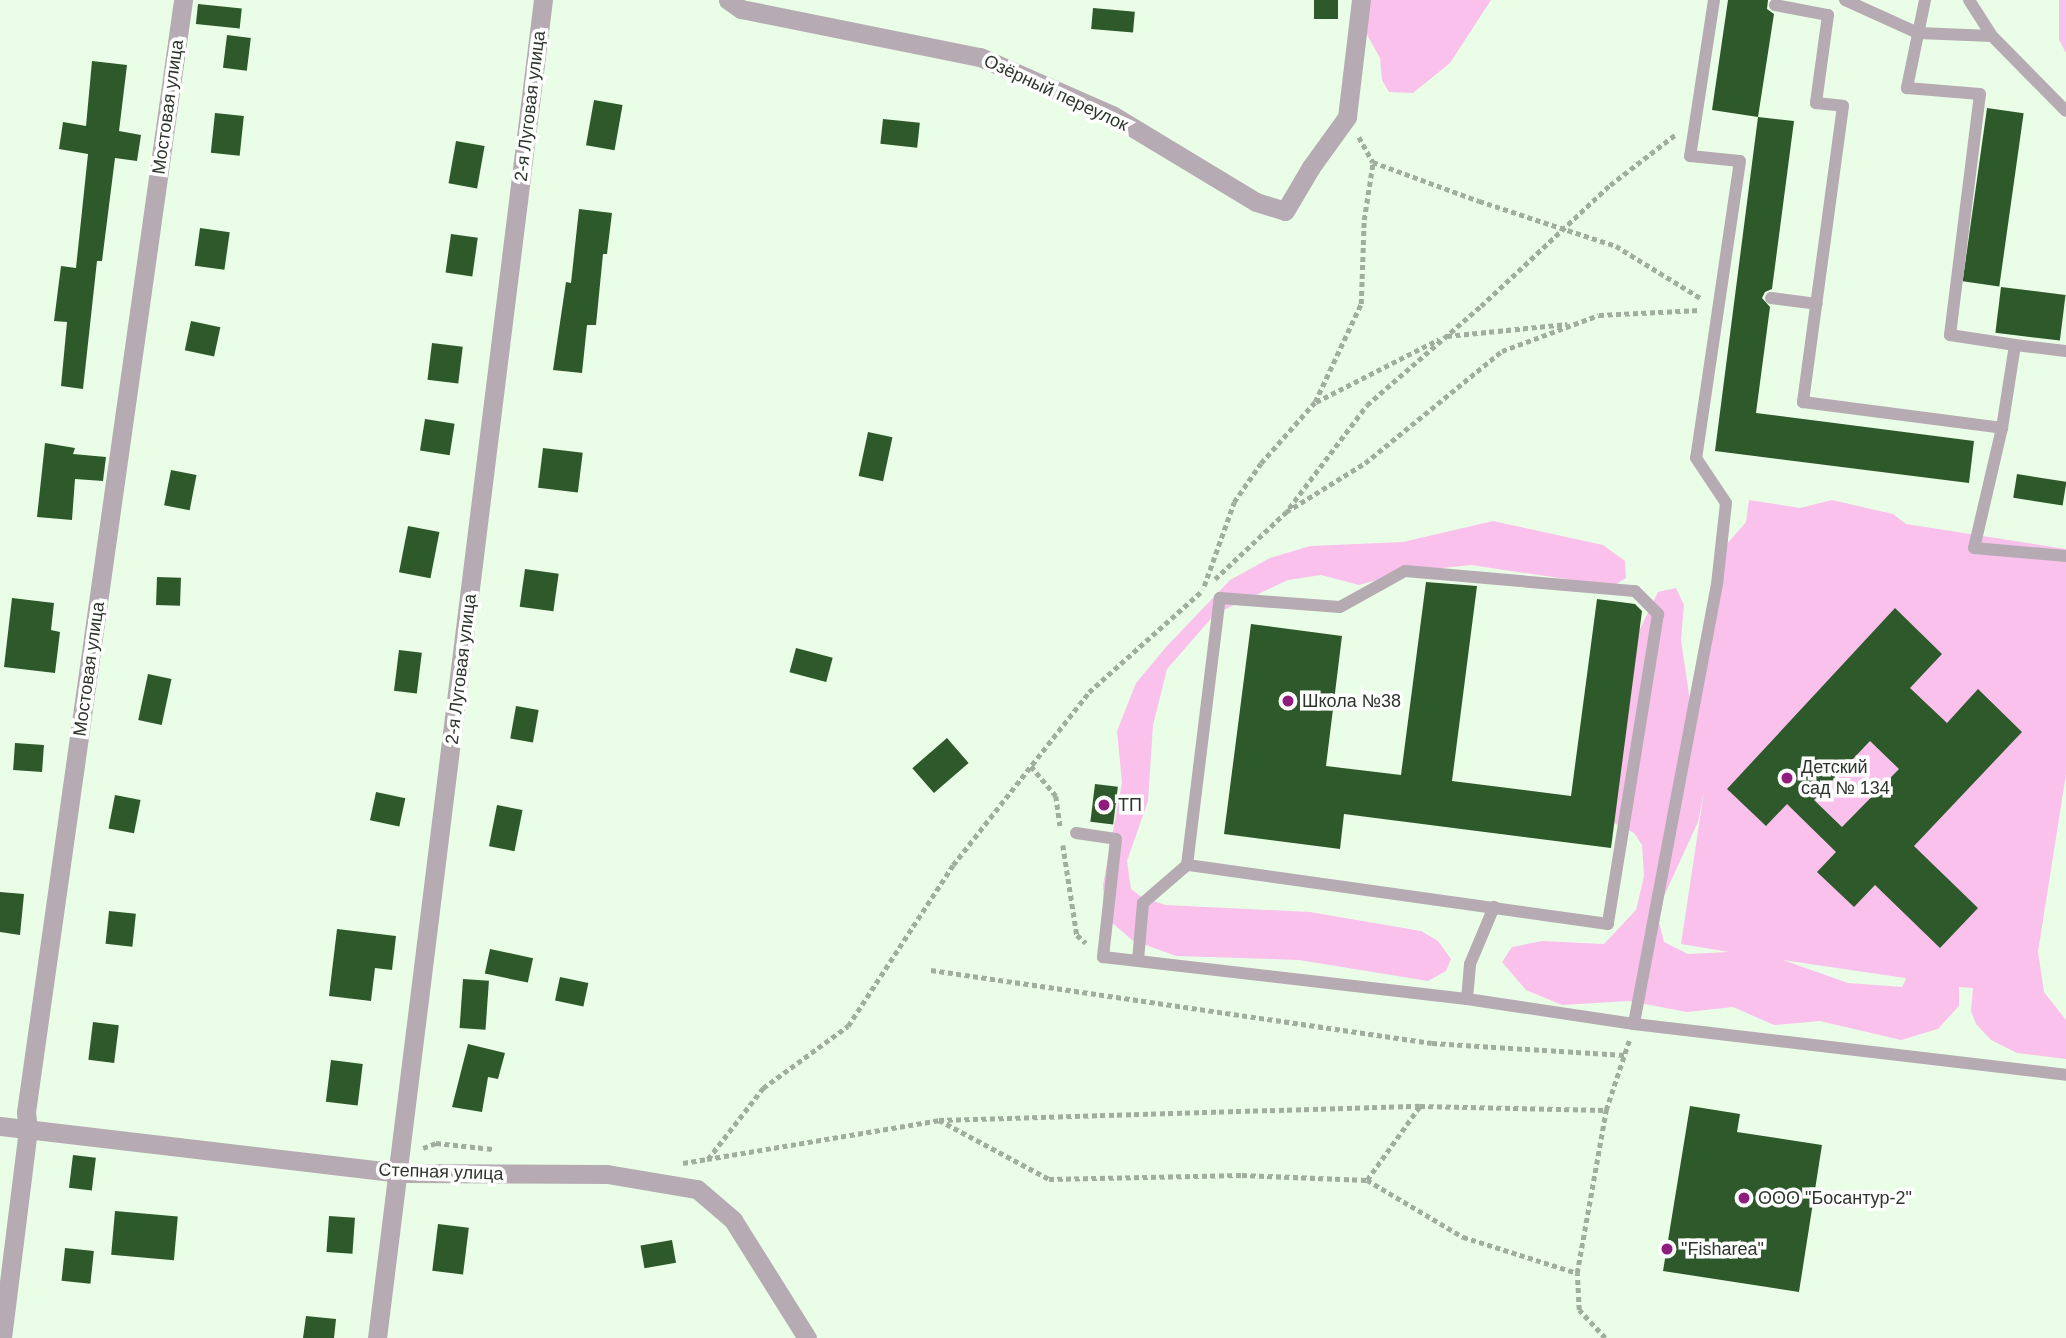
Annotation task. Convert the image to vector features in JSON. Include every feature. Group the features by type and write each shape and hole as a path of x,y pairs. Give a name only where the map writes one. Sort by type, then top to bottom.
{"street":[{"name":"Мостовая улица","path":"2,1338 28,1129 26,1112 183,0"},
{"name":"2-я Луговая улица","path":"377,1338 543,0"},
{"name":"Озёрный переулок","path":"729,0 741,9 980,57 1112,115 1256,202 1286,211 1311,167 1347,117"},
{"path":"1347,117 1361,0"},
{"name":"Степная улица","path":"0,1126 398,1173 607,1174 697,1189 733,1220 807,1338"}],"lane":[{"path":"1634,1024 1717,584 1726,503 1696,458 1740,161 1690,156 1714,0"},
{"path":"1845,0 1918,33 1992,36"},
{"path":"1925,0 1907,88 1980,94 1950,335 2066,351"},
{"path":"1969,0 1992,36 2066,111"},
{"path":"1775,5 1828,15 1816,103 1843,106 1803,402 2002,428"},
{"path":"1720,295 1735,295"},
{"path":"1771,298 1817,304"},
{"path":"2015,345 2002,428 1974,548 2066,556"},
{"path":"1138,960 1143,903 1187,865 1220,598 1340,607 1405,571 1635,591 1658,614 1608,924 1187,865"},
{"path":"1076,833 1116,839 1103,957 1467,999 1634,1024 2066,1075"},
{"path":"1467,999 1470,964 1494,907"}],"path":[{"path":"1203,590 1234,502 1261,463 1315,402 1361,304 1364,220 1373,162 1347,117"},
{"path":"708,1159 764,1088 848,1026 953,865 1089,692 1286,512 1367,405 1610,185 1695,119"},
{"path":"1373,162 1616,246 1718,309"},
{"path":"1286,512 1365,463 1502,351 1599,315 1718,309"},
{"path":"1315,402 1446,336 1574,324"},
{"path":"930,970 1432,1043 1625,1055"},
{"path":"1605,1338 1578,1310 1577,1273 1606,1110 1634,1024"},
{"path":"670,1165 939,1120 1420,1106 1606,1110"},
{"path":"1367,1180 1420,1106"},
{"path":"939,1120 1049,1179 1242,1175 1367,1180 1463,1237 1577,1273"}],"shaded area":[{"path":"1365,0 1491,0 1450,63 1413,93 1389,92 1382,80 1380,58 1365,31"},
{"path":"2059,0 2066,0 2066,53 2059,40"},
{"path":"1749,500 1800,508 1832,500 1893,514 1906,524 2066,549 2066,774 2038,952 2044,992 2066,1020 2066,1059 2017,1053 1991,1040 1976,1024 1971,1011 1973,988 1959,987 1959,1006 1938,1029 1901,1040 1820,1021 1774,1025 1733,1007 1687,1012 1629,1001 1562,1005 1526,990 1502,962 1512,947 1542,941 1604,944 1636,910 1644,876 1642,845 1634,833 1608,820 1635,639 1658,592 1676,588 1684,605 1681,640 1690,701 1720,552 1746,522","holes":["1704,791 1681,944 1729,952 1688,954 1664,942 1659,922 1664,896 1698,822","1783,960 1905,978 1906,979 1902,987 1848,983"]},
{"path":"1493,521 1603,545 1625,561 1626,578 1613,586 1471,565 1405,572 1359,585 1321,575 1288,580 1215,614 1167,669 1153,725 1148,801 1127,861 1131,889 1143,898 1166,905 1310,912 1421,931 1438,941 1451,959 1446,971 1428,981 1299,960 1176,956 1132,940 1110,921 1104,908 1103,885 1122,783 1117,731 1136,683 1230,580 1270,558 1310,546 1403,542"}],"building":[{"path":"1314,0 1338,0 1338,19 1314,19"},
{"path":"1728,0 1768,0 1767,9 1774,14 1758,117 1712,110"},
{"path":"198,4 242,9 240,28 196,24"},
{"path":"1093,8 1135,12 1133,33 1091,29"},
{"path":"227,35 251,38 247,71 223,68"},
{"path":"92,61 127,65 119,131 141,135 137,161 115,158 102,261 97,261 83,389 61,386 67,322 54,321 61,266 76,268 88,154 59,149 63,122 86,126"},
{"path":"594,100 623,105 615,150 586,145"},
{"path":"1987,108 2024,113 1999,286 1963,281"},
{"path":"215,113 244,116 240,156 211,153"},
{"path":"1758,117 1794,121 1772,289 1765,292 1762,298 1770,307 1756,413 1974,441 1969,483 1715,451"},
{"path":"883,119 920,123 917,148 880,144"},
{"path":"456,141 485,146 477,188 449,183"},
{"path":"579,209 612,213 607,254 603,254 596,325 587,325 582,373 553,370 566,282 571,283"},
{"path":"200,228 230,232 224,270 195,266"},
{"path":"451,234 478,238 472,276 446,273"},
{"path":"2001,287 2066,295 2060,341 1995,333"},
{"path":"191,321 220,327 214,357 185,350"},
{"path":"432,343 463,347 458,384 427,380"},
{"path":"425,419 455,424 450,455 420,451"},
{"path":"868,432 892,437 883,481 859,476"},
{"path":"45,443 75,448 73,454 106,457 103,481 75,479 72,520 37,517"},
{"path":"543,448 583,453 578,493 538,488"},
{"path":"171,470 197,475 190,510 164,505"},
{"path":"2017,474 2066,482 2063,506 2013,498"},
{"path":"408,526 439,532 430,578 399,572"},
{"path":"525,569 559,574 553,611 520,607"},
{"path":"157,577 181,578 180,606 156,605"},
{"name":"Школа №38","path":"1426,582 1477,586 1452,781 1571,796 1597,599 1635,604 1642,611 1611,848 1344,814 1340,849 1224,834 1251,624 1342,636 1326,766 1401,775"},
{"path":"12,598 54,603 51,630 60,632 55,673 4,667"},
{"name":"Детский сад № 134","path":"1895,608 1942,654 1910,688 1947,723 1978,689 2022,732 1914,846 1978,908 1940,948 1875,885 1854,907 1817,872 1836,852 1787,804 1766,826 1727,789","holes":["1870,741 1899,769 1842,827 1814,800"]},
{"path":"796,648 833,658 826,682 790,672"},
{"path":"399,650 422,653 417,693 394,691"},
{"path":"148,674 171,679 162,725 138,720"},
{"path":"516,706 539,710 533,742 510,738"},
{"path":"947,738 969,763 934,793 912,768"},
{"path":"15,743 44,745 42,772 13,770"},
{"name":"ТП","path":"1095,784 1118,787 1113,825 1090,822"},
{"path":"376,792 405,798 399,827 370,820"},
{"path":"115,795 141,800 134,833 109,828"},
{"path":"497,805 523,810 515,851 489,846"},
{"path":"0,892 24,894 20,935 0,932"},
{"path":"109,911 136,914 132,947 106,944"},
{"path":"337,929 396,936 392,970 375,968 371,1001 329,996"},
{"path":"490,949 533,958 528,983 485,973"},
{"path":"560,977 588,983 583,1007 555,1000"},
{"path":"463,979 489,981 486,1030 460,1028"},
{"path":"93,1022 119,1025 114,1063 88,1060"},
{"path":"468,1044 505,1053 498,1079 488,1077 482,1112 452,1107"},
{"path":"331,1060 363,1064 358,1106 326,1102"},
{"name":"ООО \"Босантур-2\"","path":"1690,1106 1740,1114 1737,1132 1822,1145 1799,1292 1663,1271"},
{"path":"73,1155 96,1158 92,1191 69,1188"},
{"path":"115,1211 178,1216 174,1260 111,1255"},
{"path":"329,1216 355,1218 352,1254 326,1252"},
{"path":"438,1224 469,1228 463,1274 432,1271"},
{"path":"672,1240 676,1263 644,1268 640,1246"},
{"path":"65,1248 94,1251 90,1284 62,1281"},
{"path":"306,1316 336,1319 334,1338 303,1338"}],"place":[{"name":"Школа №38","path":"1288,701"},
{"name":"Детский сад № 134","path":"1787,778"},
{"name":"ТП","path":"1104,805"},
{"name":"ООО \"Босантур-2\"","path":"1744,1198"},
{"name":"\"Fisharea\"","path":"1667,1249"}]}
